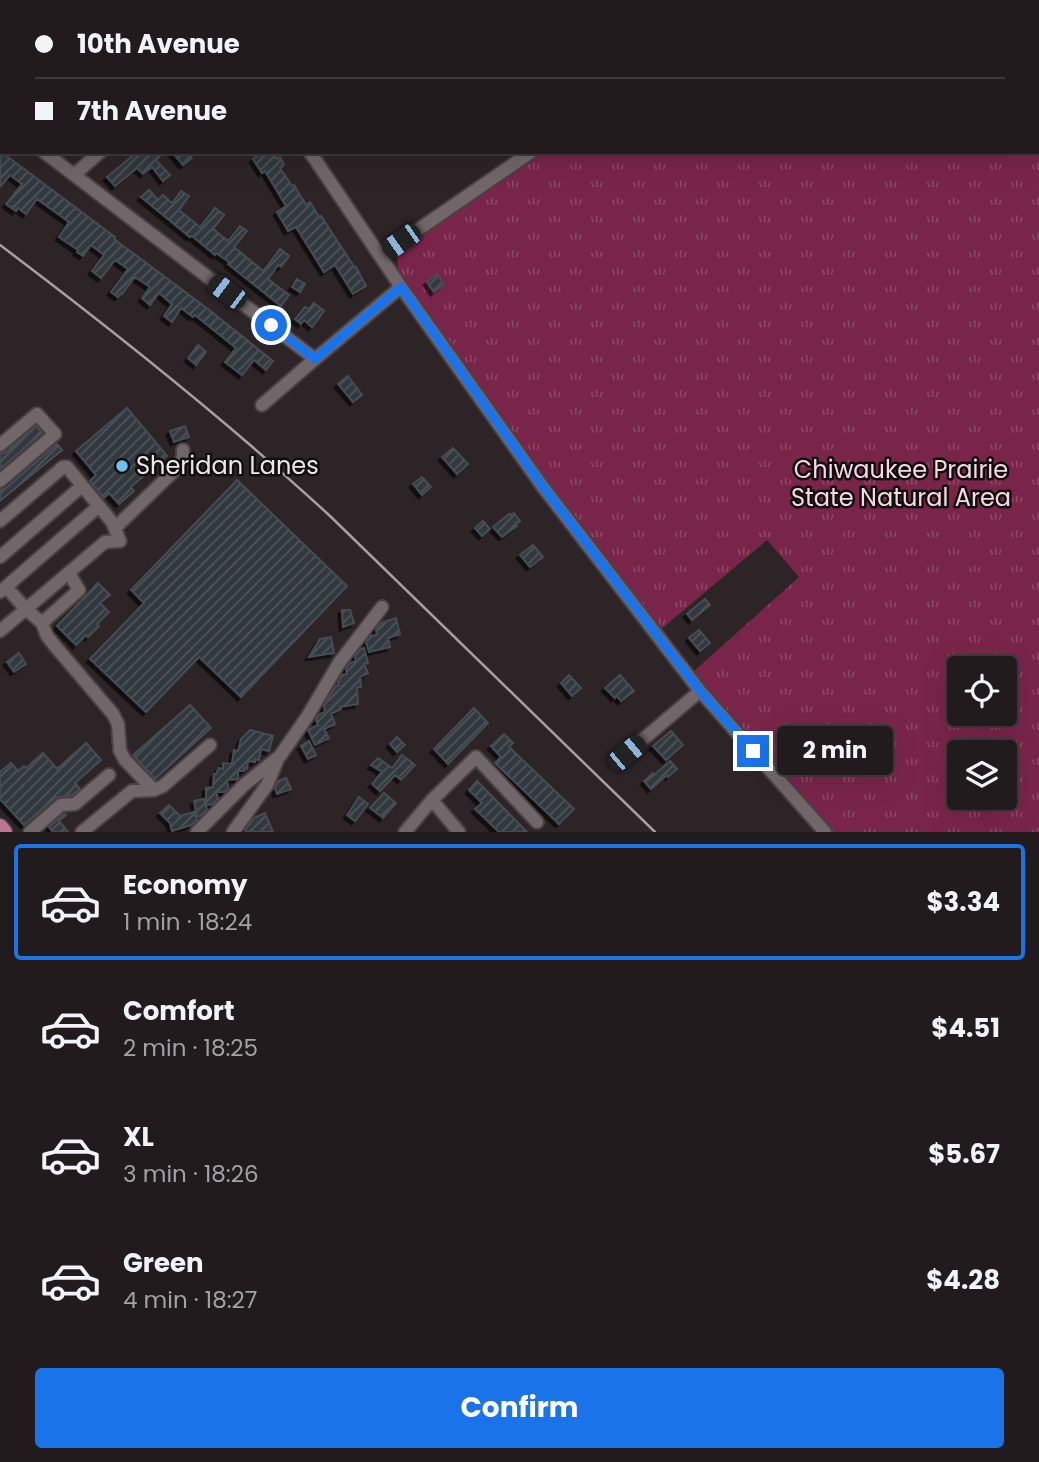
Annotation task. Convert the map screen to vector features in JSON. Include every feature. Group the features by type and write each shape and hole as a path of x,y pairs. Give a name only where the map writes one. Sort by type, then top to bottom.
{"main road":[{"path":"0,827 4,832"}],"street":[{"path":"47,154 315,359"},
{"path":"74,175 98,154"},
{"path":"311,154 401,287 543,487 700,691 825,832"},
{"path":"380,256 528,154"},
{"path":"262,405 401,287"},
{"path":"0,445 37,414 55,434 0,481"},
{"path":"115,528 177,468 183,457 183,450"},
{"path":"0,521 63,467 67,467 112,522 120,541 105,542 0,631"},
{"path":"0,556 82,486"},
{"path":"99,506 3,589 41,623 47,636 113,714 118,724 120,751 125,760 154,790"},
{"path":"41,623 79,590 69,573"},
{"path":"233,832 267,785 280,756 339,663 382,607"},
{"path":"627,753 700,691"},
{"path":"82,832 132,791 154,790 163,786 210,745"},
{"path":"197,832 244,785 280,756"},
{"path":"405,832 432,800 476,757 537,822"},
{"path":"30,832 61,805 75,804 109,775"},
{"path":"432,800 459,832"}],"green space":[{"name":"Chiwaukee Prairie State Natural Area","path":"538,154 1039,154 1039,832 831,832 692,673 799,577 767,540 659,631 488,402 398,269 397,256 403,248"}],"building":[{"path":"0,154 4,154 273,361 266,370 254,360 242,375 225,362 236,348 195,315 193,317 181,308 172,322 164,316 172,304 159,293 150,305 142,298 150,287 135,277 118,297 111,292 128,269 115,260 101,278 92,271 104,255 91,245 83,256 59,237 69,222 37,199 26,214 6,204 22,184 10,175 0,187"},
{"path":"135,154 163,154 156,160 170,175 163,181 152,167 143,174 137,168 115,186 107,177"},
{"path":"174,154 189,154 192,158 183,165"},
{"path":"260,154 273,154 277,159 280,157 284,165 280,168 292,186 294,185 306,205 310,202 319,217 321,216 366,286 353,294 335,265 324,272 296,227 288,231 277,212 286,206 265,171 262,173 253,159"},
{"path":"149,190 158,200 163,195 172,203 181,191 189,196 179,210 200,227 215,208 224,215 213,229 228,241 240,226 247,231 234,247 263,271 280,249 289,256 268,279 289,295 281,306 228,264 229,262 190,237 141,197"},
{"path":"437,274 444,284 434,292 427,282"},
{"path":"297,279 305,284 300,292 292,287"},
{"path":"314,303 324,311 312,327 304,320 301,324 295,319 305,307 309,309"},
{"path":"198,345 206,352 196,365 188,358"},
{"path":"348,376 362,395 353,402 338,384"},
{"name":"Sheridan Lanes","path":"127,408 167,456 131,487 134,491 119,504 109,493 104,498 90,481 96,475 76,451"},
{"path":"36,426 42,433 0,469 0,454 6,452"},
{"path":"185,426 189,437 174,442 170,431"},
{"path":"57,444 62,450 0,501 0,490 6,488"},
{"path":"453,448 468,464 457,474 442,457"},
{"path":"422,477 431,487 422,495 413,484"},
{"path":"237,480 347,586 241,697 199,657 146,712 90,659 144,603 131,590"},
{"path":"514,513 520,521 502,537 493,527"},
{"path":"483,521 490,529 482,536 475,528"},
{"path":"533,545 543,557 530,567 520,555"},
{"path":"98,583 110,595 100,603 109,612 88,637 86,635 76,645 57,626"},
{"path":"705,599 710,605 692,620 687,614"},
{"path":"342,610 350,610 354,623 343,627"},
{"path":"396,618 400,634 388,638 390,647 369,652 366,642 371,636 377,635 376,629 381,623"},
{"path":"699,630 710,643 700,651 689,638"},
{"path":"331,637 334,653 309,657 320,639"},
{"path":"364,648 368,663 364,664 368,673 360,677 361,687 357,687 358,704 340,707 341,709 331,714 335,724 324,729 329,738 315,745 308,730 318,725 318,715 325,712 324,706 342,675 347,674 346,668 356,661 355,656"},
{"path":"19,653 26,664 14,672 7,662"},
{"path":"569,675 581,688 572,696 561,683"},
{"path":"620,675 634,691 621,701 605,688"},
{"path":"190,705 211,728 155,779 133,755"},
{"path":"474,708 488,723 448,764 434,749"},
{"path":"250,730 273,736 269,751 261,749 259,760 248,761 247,769 238,771 238,779 227,780 228,789 225,792 216,792 218,799 213,804 206,805 206,788 213,787 214,774 219,768 223,769 223,763 232,764 234,750 238,751 241,739"},
{"path":"671,731 683,745 666,760 653,746"},
{"path":"504,734 513,743 509,747 574,809 559,824 495,763 501,757 491,746"},
{"path":"397,737 405,745 397,752 390,744"},
{"path":"309,741 316,755 308,759 301,746"},
{"path":"86,743 101,760 75,783 80,789 72,795 55,798 24,825 0,799 0,772 11,763 18,771 24,766 26,768 43,753 57,769"},
{"path":"402,755 415,765 401,780 395,775 380,791 372,784 382,772 371,765 378,758 392,768"},
{"path":"670,761 677,769 651,789 644,781"},
{"path":"286,778 291,789 277,794 275,788 278,781"},
{"path":"477,781 527,832 499,832 475,809 482,803 469,790"},
{"path":"384,793 396,803 383,818 370,808"},
{"path":"359,797 368,804 355,821 347,815"},
{"path":"204,799 207,810 197,817 194,801"},
{"path":"169,805 181,817 194,812 197,820 191,825 172,831 170,823 160,813"},
{"path":"265,813 273,832 246,832 254,818"},
{"path":"66,815 59,821 68,832 53,832 49,827"}],"railway":[{"path":"0,245 168,376 290,480 655,832"}],"place":[{"name":"Sheridan Lanes","path":"122,466"}],"route":[{"path":"271,325 315,359 401,287 543,487 700,691 753,751"}]}
